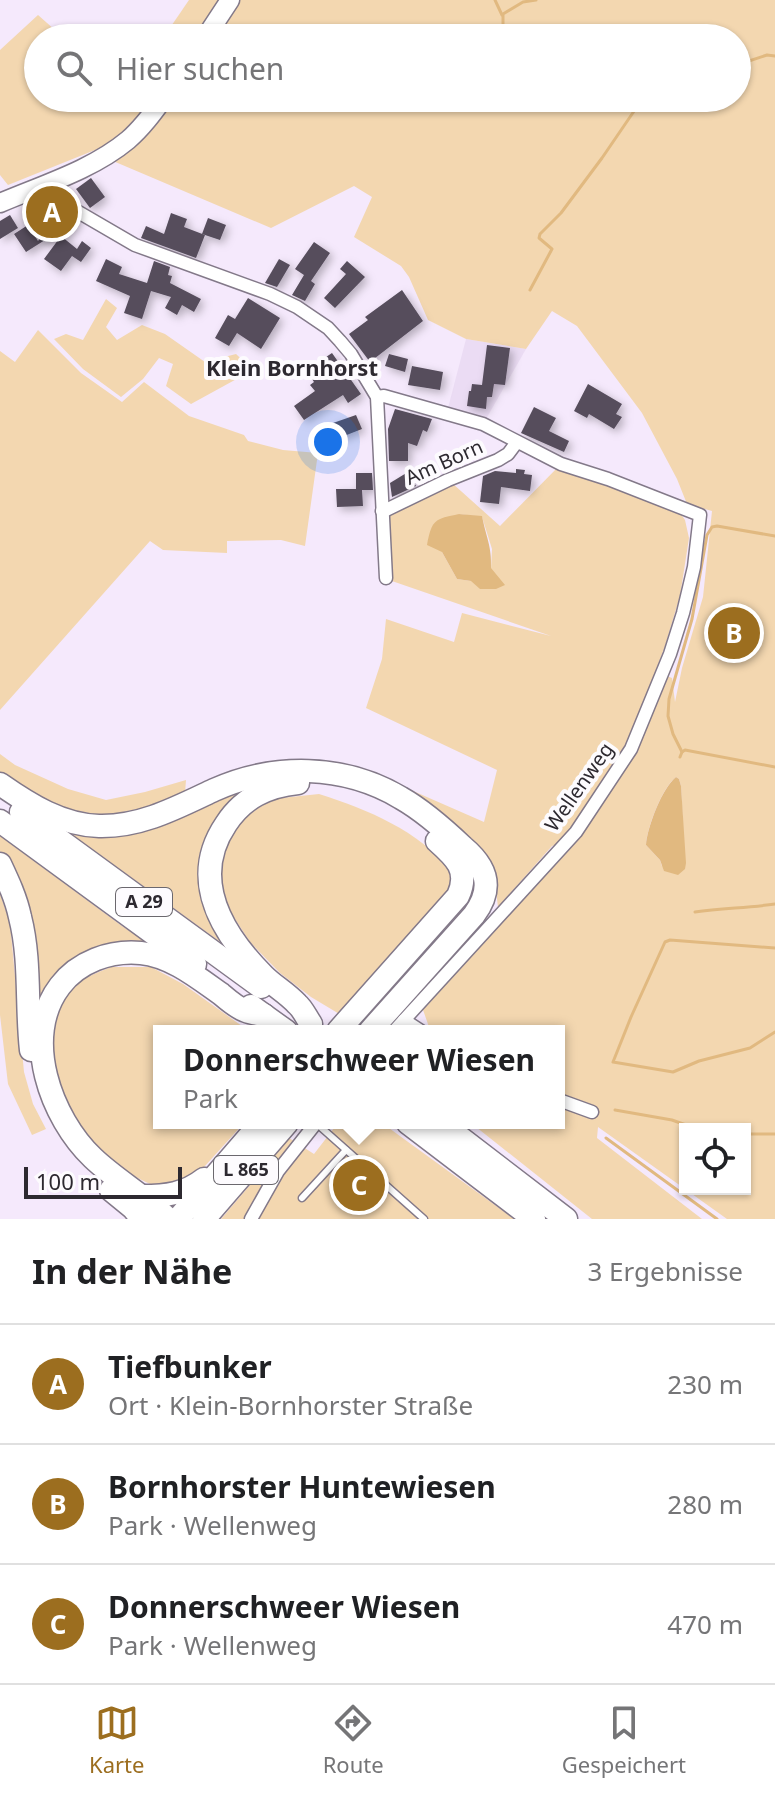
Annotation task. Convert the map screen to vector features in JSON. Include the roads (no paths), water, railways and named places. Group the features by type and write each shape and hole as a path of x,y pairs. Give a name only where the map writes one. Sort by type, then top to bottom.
{"highway":[{"path":"0,784 40,810 71,821 100,826 128,824 153,817 236,781 278,772 307,770 356,778 405,800 478,861 486,881 484,895 474,915 375,1025"},
{"path":"281,1015 266,978 226,932 213,899 209,868 222,829 246,801 284,785 325,784 379,801 412,820 454,856 463,881 454,902 331,1025"},
{"name":"A 29","path":"0,797 281,1015"},
{"name":"A 29","path":"0,821 122,909 281,1015"},
{"path":"0,864 13,891 21,919 26,952 32,1061 46,1112 75,1158 142,1219"},
{"path":"168,1219 93,1158 71,1132 55,1103 42,1050 43,1031 57,991 67,977 101,957 141,953 178,965 244,1011 281,1015 298,1004 324,1025"},
{"path":"178,1219 256,1129"},
{"name":"L 865","path":"204,1219 282,1129"},
{"path":"416,1129 534,1219"},
{"path":"449,1129 566,1219"},
{"path":"142,1196 184,1191 229,1159"}],"main road":[{"path":"214,24 230,0"},
{"path":"0,203 92,163 118,147 153,112"}],"street":[{"path":"47,183 68,206 135,245 270,294 297,307 328,328 340,341 377,397 386,578"},
{"path":"377,397 384,396 483,424 517,442"},
{"name":"Am Born","path":"382,511 498,460 508,454 517,442"},
{"name":"Wellenweg","path":"399,1025 576,832 631,749 670,654 694,567 700,515 561,464 517,442"},
{"path":"404,1020 412,1025"},
{"path":"565,1102 592,1112"},
{"path":"251,1219 278,1171 311,1129"}],"lane":[{"path":"323,1129 424,1219"},
{"path":"302,1198 346,1150"}],"waterway":[{"path":"495,0 502,15"},
{"path":"503,24 503,14 523,2 536,0"},
{"path":"751,60 767,55 775,56"},
{"path":"530,290 552,249 539,238 540,234 561,213 633,112"},
{"path":"680,757 682,752 668,716 669,699 692,619 707,535 712,527 717,526 775,536"},
{"path":"682,752 685,750 775,767"},
{"path":"695,912 775,904"},
{"path":"775,948 665,942 613,1062 673,1072 699,1061 750,1048 775,1032"},
{"path":"615,1110 680,1123"},
{"path":"751,1134 775,1134"},
{"path":"606,1138 717,1219"}],"place":[{"name":"Tiefbunker","path":"52,212"},
{"name":"Bornhorster Huntewiesen","path":"734,633"},
{"name":"Donnerschweer Wiesen","path":"359,1185"}],"district":[{"name":"Klein Bornhorst","path":"292,368"}]}
